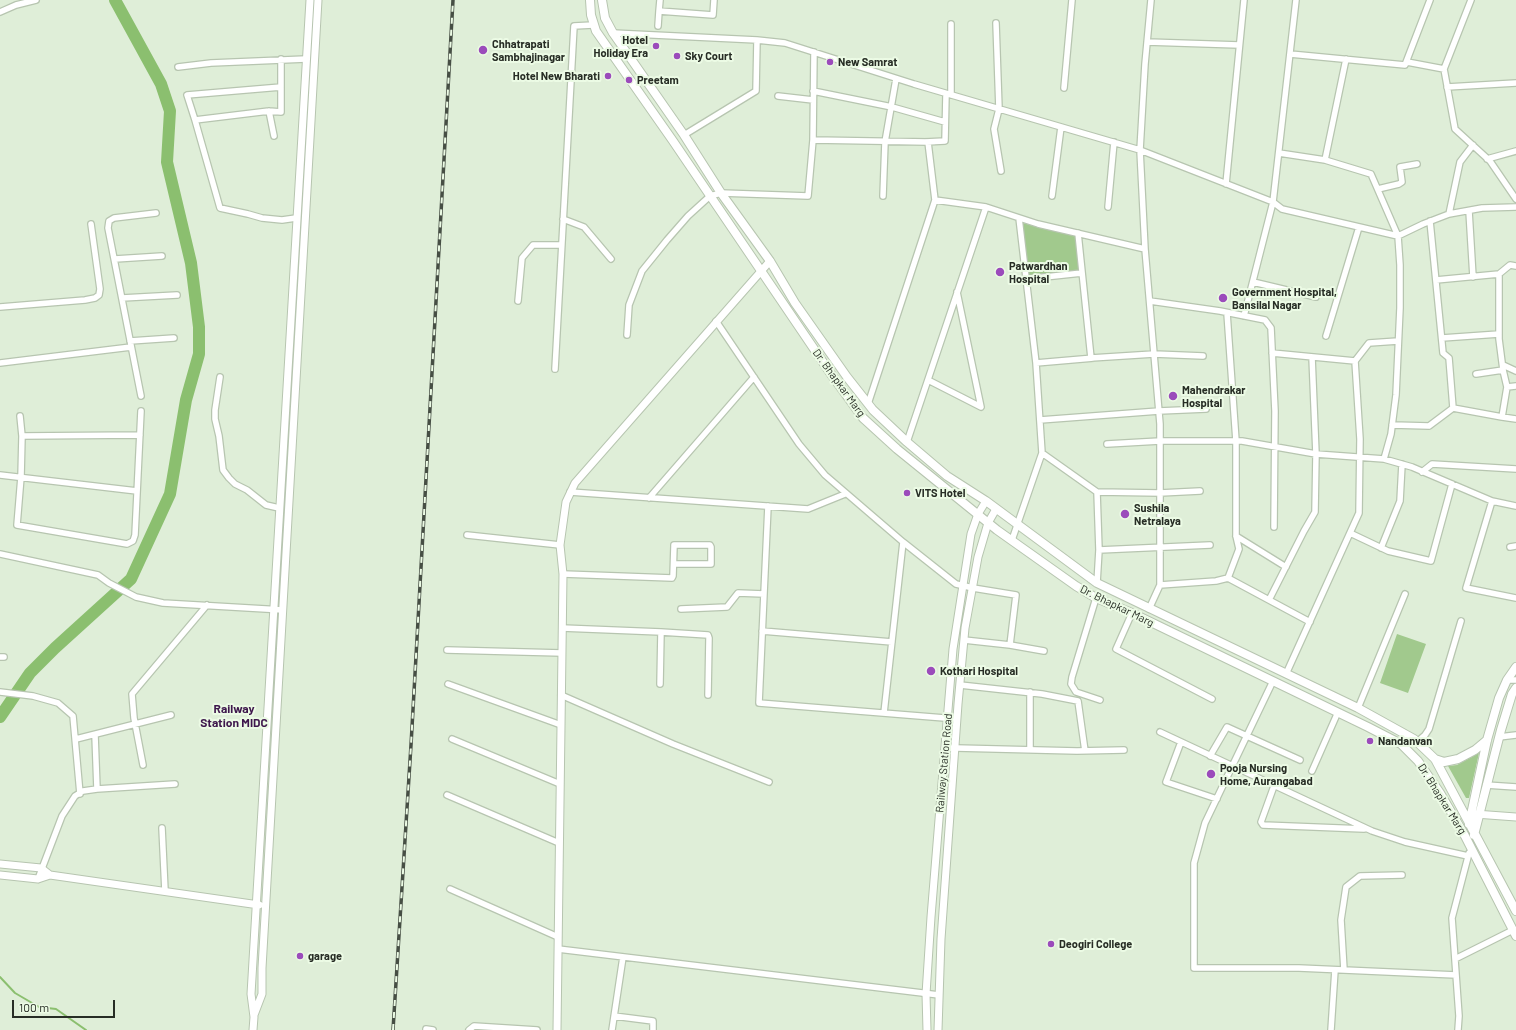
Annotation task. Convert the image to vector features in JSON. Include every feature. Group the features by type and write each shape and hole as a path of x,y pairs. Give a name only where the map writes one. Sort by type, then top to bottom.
{"main road":[{"path":"590,0 593,25"},
{"name":"Dr. Bhapkar Marg","path":"602,0 605,18 613,34 684,135 721,193 770,261 795,303 847,377 868,404 907,442 947,476 986,501 1097,582 1149,609 1358,708 1417,742 1434,759 1516,911"},
{"name":"Dr. Bhapkar Marg","path":"593,25 760,271 863,418 897,449 988,523 1076,586 1096,598 1132,613 1401,744 1418,761 1440,793 1465,836 1515,933"},
{"path":"1470,847 1474,834 1475,814 1487,740 1499,698 1507,680 1516,667"},
{"path":"1465,836 1486,785 1512,694 1516,688"},
{"path":"1313,700 1318,689"},
{"path":"1434,759 1444,762 1458,759 1475,750 1487,740"}],"street":[{"path":"0,12 16,2 36,0"},
{"path":"253,1030 254,1017 251,994 310,0"},
{"path":"254,1017 262,994 262,968 318,0"},
{"path":"658,26 660,0"},
{"path":"659,11 713,15 714,0"},
{"path":"1064,88 1072,0"},
{"path":"1149,609 1160,585 1159,411 1146,249 1140,150 1151,0"},
{"path":"1226,184 1244,0"},
{"path":"1244,316 1273,202 1296,0"},
{"path":"1290,54 1405,66 1430,0"},
{"path":"1471,0 1444,69 1455,129 1487,159 1516,199"},
{"path":"996,23 999,109 994,129 1001,171"},
{"path":"813,140 884,142 945,141 945,122 949,94 951,24"},
{"path":"555,369 574,26 593,25"},
{"path":"613,34 756,40 785,43 896,79 1140,150 1273,202 1282,209 1398,236 1430,221 1450,214 1482,208 1516,207"},
{"path":"684,135 756,91 756,40"},
{"path":"1147,42 1239,45"},
{"path":"627,335 629,306 642,271 667,240 710,196 721,193 808,196 813,140 814,52"},
{"path":"178,67 211,63 306,59"},
{"path":"1325,160 1346,59"},
{"path":"195,120 270,111 281,112 281,60"},
{"path":"1406,62 1444,69"},
{"path":"882,196 884,142 892,107 896,79"},
{"path":"1447,87 1516,83"},
{"path":"281,87 187,95 220,208 262,218 282,220 296,218"},
{"path":"813,91 892,107 945,122"},
{"path":"778,96 813,100"},
{"path":"270,111 274,136"},
{"path":"1052,196 1061,127"},
{"path":"868,404 935,200 928,142 923,142"},
{"path":"1108,206 1114,142"},
{"path":"1450,214 1460,162 1472,145"},
{"path":"1487,159 1516,151"},
{"path":"1279,153 1325,160 1371,174 1398,236 1400,301 1396,395 1392,425 1384,459"},
{"path":"1378,189 1399,184 1402,182 1400,167 1417,164"},
{"path":"935,200 986,207 1038,224 1146,249"},
{"path":"907,442 986,207"},
{"path":"1469,210 1473,277"},
{"path":"141,396 108,228 109,221 114,218 156,213"},
{"path":"1012,540 1042,453 1036,363 1019,218"},
{"path":"563,219 584,227 611,259"},
{"path":"1430,221 1443,354 1449,358 1453,408"},
{"path":"0,307 85,300 95,298 99,295 100,289 91,224"},
{"path":"1326,336 1359,227"},
{"path":"1078,233 1091,358 1099,357"},
{"path":"518,301 522,258 533,245 561,245"},
{"path":"114,259 162,256"},
{"path":"557,1030 563,574 560,545 566,502 575,483 770,261"},
{"path":"1436,280 1499,274 1510,266 1516,266"},
{"path":"1026,279 1082,273"},
{"path":"1499,274 1499,334 1507,387 1502,417"},
{"path":"1253,282 1316,297"},
{"path":"928,380 981,407 957,292"},
{"path":"122,298 177,295"},
{"path":"1150,301 1265,320 1271,328 1275,411 1274,527"},
{"path":"1227,313 1236,441 1236,536 1239,549 1228,578"},
{"path":"716,321 799,444 825,475 845,494 956,584 1016,595 1010,645"},
{"path":"1442,338 1499,334"},
{"path":"0,363 174,338"},
{"path":"1286,674 1359,513 1360,439 1355,361 1370,343 1398,341"},
{"path":"1272,353 1355,361"},
{"path":"1036,363 1154,354 1203,356"},
{"path":"1269,600 1315,512 1316,454 1312,357"},
{"path":"1476,374 1503,367 1516,371"},
{"path":"220,377 215,410 223,470 228,478 235,484 247,490 266,505 279,508"},
{"path":"649,498 754,377"},
{"path":"1507,387 1516,386"},
{"path":"1392,425 1429,426 1453,408 1516,419"},
{"path":"1040,420 1206,409"},
{"path":"20,416 22,436 21,477 17,525 127,544 134,541 135,535 141,411"},
{"path":"22,436 140,435"},
{"path":"1107,444 1160,441 1236,441 1316,454 1384,459 1402,464 1492,501 1516,506"},
{"path":"1042,453 1097,492 1160,493 1200,491"},
{"path":"1381,548 1400,501 1402,464"},
{"path":"1422,472 1432,464 1516,469"},
{"path":"0,475 137,490"},
{"path":"1350,534 1388,551 1431,561 1452,484"},
{"path":"570,492 808,509 845,494"},
{"path":"1097,492 1099,550 1097,582"},
{"name":"Railway Station Road","path":"927,1030 926,994 953,649 971,534 978,514 986,501"},
{"path":"1492,501 1466,588 1516,598"},
{"path":"768,506 759,704 957,719"},
{"name":"Railway Station Road","path":"938,1030 941,939 964,640 978,557 988,523 996,509"},
{"path":"467,535 560,545"},
{"path":"1236,536 1286,567"},
{"path":"884,713 903,542"},
{"path":"563,574 672,578 674,576 674,564 674,545 710,545 712,547 711,564 674,564"},
{"path":"1099,550 1210,545"},
{"path":"0,554 98,575 109,583 136,597 163,603 283,610"},
{"path":"1160,585 1216,581 1228,578 1310,622"},
{"path":"682,609 727,607 738,593 764,594"},
{"path":"1358,708 1405,594"},
{"path":"1096,598 1071,684 1076,692 1100,700"},
{"path":"143,765 135,725 132,694 207,605"},
{"path":"1132,613 1116,649 1212,699"},
{"path":"1417,742 1429,729 1461,621"},
{"path":"562,628 708,635 708,695"},
{"path":"762,631 892,642"},
{"path":"660,684 661,632"},
{"path":"964,640 1010,645 1044,651"},
{"path":"447,650 562,653"},
{"path":"1507,680 1516,680"},
{"path":"1273,681 1205,823 1194,863 1194,968 1344,970 1456,975"},
{"path":"448,684 561,725"},
{"path":"960,685 1030,692 1078,701 1085,751"},
{"path":"1,692 33,696 58,703 73,716 80,794"},
{"path":"1030,692 1030,750"},
{"path":"561,695 674,744 769,782"},
{"path":"1312,771 1338,712"},
{"path":"76,739 171,716"},
{"path":"1210,756 1227,727 1300,760"},
{"path":"1160,732 1368,829 1405,842 1468,856"},
{"path":"94,735 97,790"},
{"path":"1499,737 1516,735"},
{"path":"452,739 560,784"},
{"path":"1180,742 1166,782 1217,799"},
{"path":"945,748 1085,751 1124,750"},
{"path":"38,878 62,816 75,796 84,791 175,784"},
{"path":"1486,785 1516,787"},
{"path":"1274,786 1261,822 1263,825 1368,829"},
{"path":"447,795 559,843"},
{"path":"1475,814 1516,817"},
{"path":"162,828 166,891"},
{"path":"1458,1030 1459,1016 1452,918 1470,847"},
{"path":"0,864 41,868 50,875"},
{"path":"0,876 38,878 50,875 266,906"},
{"path":"1344,970 1340,920 1346,887 1360,876 1402,875"},
{"path":"450,889 558,937"},
{"path":"1455,960 1515,933"},
{"path":"558,949 939,995"},
{"path":"612,1030 623,957"},
{"path":"1331,1030 1334,970"},
{"path":"614,1016 653,1021 653,1030"},
{"path":"469,1030 474,1026 537,1030"},
{"path":"426,1029 433,1030"}],"green space":[{"path":"1023,223 1075,236 1079,270 1028,276"},
{"path":"1397,634 1426,644 1408,693 1380,683"},
{"path":"1479,753 1469,798 1466,798 1448,766 1457,765"}],"waterway":[{"path":"0,717 30,673 55,648 131,579 170,494 186,400 199,354 199,327 191,263 167,162 170,111 161,84 115,0"},
{"path":"0,977 15,993 39,1007 56,1009 86,1030"}],"railway":[{"path":"393,1030 411,745 453,0"}],"place":[{"name":"Hotel Holiday Era","path":"656,46"},
{"name":"Chhatrapati Sambhajinagar","path":"483,50"},
{"name":"Sky Court","path":"677,56"},
{"name":"New Samrat","path":"830,62"},
{"name":"Hotel New Bharati","path":"608,76"},
{"name":"Preetam","path":"629,80"},
{"name":"Patwardhan Hospital","path":"1000,272"},
{"name":"Government Hospital, Bansilal Nagar","path":"1223,298"},
{"name":"Mahendrakar Hospital","path":"1173,396"},
{"name":"VITS Hotel","path":"907,493"},
{"name":"Sushila Netralaya","path":"1125,514"},
{"name":"Kothari Hospital","path":"931,671"},
{"name":"Nandanvan","path":"1370,741"},
{"name":"Pooja Nursing Home, Aurangabad","path":"1211,774"},
{"name":"Deogiri College","path":"1051,944"},
{"name":"garage","path":"300,956"}],"district":[{"name":"Railway Station MIDC","path":"234,716"}]}
